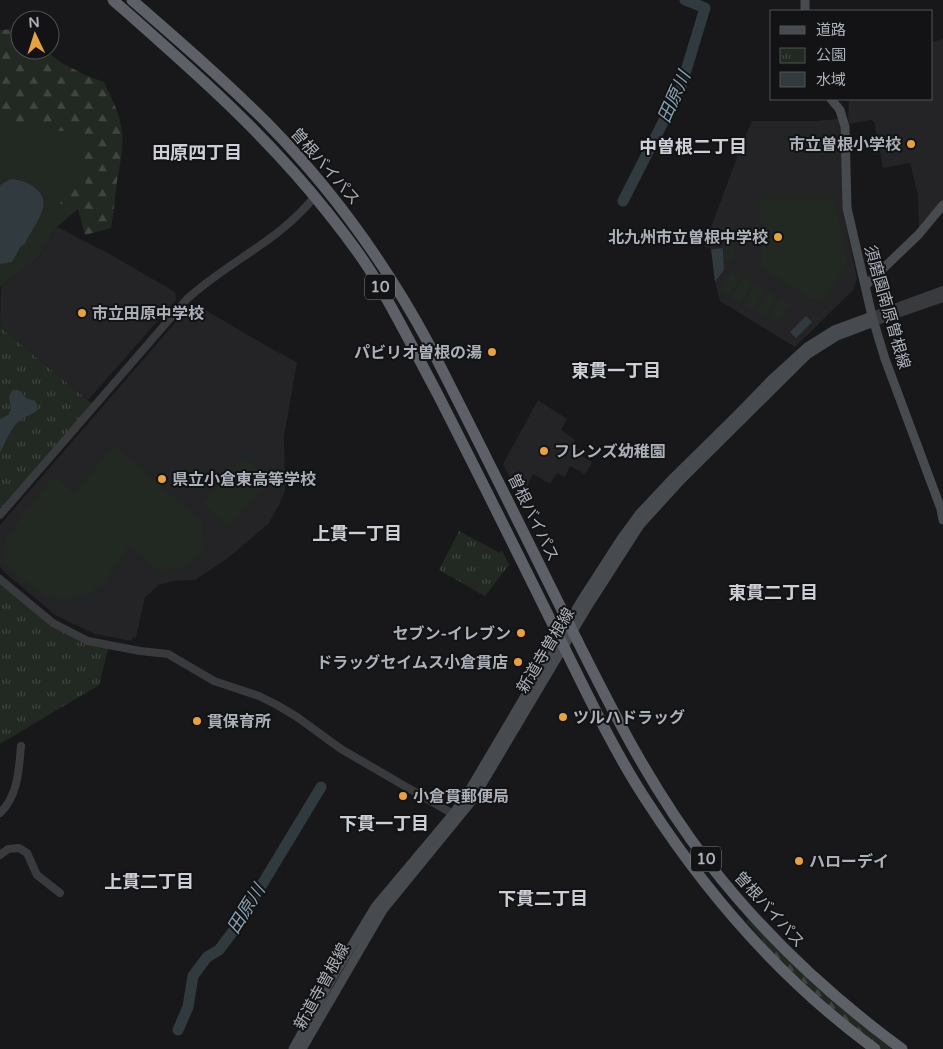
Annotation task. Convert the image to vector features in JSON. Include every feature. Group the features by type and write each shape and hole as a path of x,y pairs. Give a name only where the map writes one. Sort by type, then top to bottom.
{"highway":[{"name":"曽根バイパス","path":"113,0 228,104 280,155 314,196 369,269 394,310 481,478 622,761 647,802 674,842 756,942 822,1007 875,1049"},
{"name":"曽根バイパス","path":"132,0 267,123 323,185 365,239 406,302 430,346 571,628 637,755 661,796 736,897 806,972 852,1011 902,1049"}],"main road":[{"name":"須磨園南原曽根線","path":"832,100 840,110 845,127 847,208 873,319 884,359 943,520"},
{"path":"865,286 919,234 943,205"},
{"name":"新道寺曽根線","path":"293,1049 331,980 375,907 452,814 470,789 571,628 581,601 640,513 773,378 807,347 834,330 873,319"},
{"name":"新道寺曽根線","path":"302,1049 383,910 462,816 472,801 562,642"}],"street":[{"path":"0,515 187,299 209,280 279,232 298,215 314,196"},
{"path":"873,319 943,290"},
{"path":"873,319 943,298"},
{"path":"0,579 53,624 88,641 140,651 168,654 214,681 258,696 277,705 341,749 452,814"},
{"path":"0,813 11,798 18,778 21,746"},
{"path":"0,855 8,849 19,848 27,852 37,875 60,893"}],"shaded area":[{"name":"市立曽根小学校","path":"943,39 943,203 919,228 918,195 910,163 883,168 874,122 871,120 849,124 849,100 933,100 933,42"},
{"name":"北九州市立曽根中学校","path":"838,119 842,148 842,202 857,279 853,290 795,347 720,301 715,282 724,270 723,248 711,249 704,246 752,121 817,121"},
{"name":"市立田原中学校","path":"57,227 108,253 175,292 176,300 88,400 0,327 1,286 39,257"},
{"name":"県立小倉東高等学校","path":"200,307 297,362 284,436 285,491 269,523 227,559 195,580 172,581 159,585 145,597 136,637 132,638 132,641 95,634 55,615 2,570 0,566 0,525 188,308"},
{"name":"フレンズ幼稚園","path":"538,400 567,419 561,430 575,440 572,445 579,449 577,453 592,462 585,474 570,466 565,477 557,473 550,484 533,474 521,499 503,464"}],"green space":[{"path":"0,30 10,30 10,60 58,60 87,76 104,82 120,120 122,133 122,154 111,228 85,235 78,209 59,203 58,196 65,186 86,188 78,131 56,131 0,120"},
{"path":"0,106 81,128 100,190 57,227 39,257 0,287"},
{"path":"760,199 834,199 847,263 826,299 817,300 808,297 761,267"},
{"path":"724,240 733,240 733,259 724,259"},
{"path":"732,271 741,276 729,296 720,291"},
{"path":"744,277 753,283 740,303 731,297"},
{"path":"756,284 765,290 753,310 744,304"},
{"path":"768,292 777,297 765,317 756,312"},
{"path":"780,299 790,304 777,324 768,319"},
{"path":"0,327 95,406 0,515"},
{"path":"114,445 202,522 203,546 196,558 182,568 157,570 130,545 102,585 85,596 64,600 45,596 8,567 1,553 7,536 54,476 75,494"},
{"path":"243,457 270,480 229,527 203,503"},
{"path":"459,531 500,553 502,550 509,565 485,596 439,570"},
{"path":"0,579 53,623 109,646 99,685 0,744"},
{"path":"750,918 895,1049 882,1049 831,1008 768,949 746,921"}],"water":[{"path":"11,179 23,181 34,187 39,191 44,202 40,217 25,244 21,246 12,262 0,264 0,185"},
{"path":"723,248 724,270 715,282 711,249"},
{"path":"806,316 812,322 796,338 790,332"},
{"path":"13,390 18,390 26,398 35,401 38,409 20,420 8,435 0,453 0,419 8,415 11,409 9,396"}],"waterway":[{"name":"田原川","path":"623,201 681,87 705,8 685,0"},
{"name":"田原川","path":"178,1030 188,1007 193,976 207,957 219,950 237,926 321,787"}],"place":[{"name":"市立曽根小学校","path":"911,144"},
{"name":"北九州市立曽根中学校","path":"778,237"},
{"name":"市立田原中学校","path":"82,313"},
{"name":"パビリオ曽根の湯","path":"492,352"},
{"name":"フレンズ幼稚園","path":"544,451"},
{"name":"県立小倉東高等学校","path":"162,479"},
{"name":"セブン-イレブン","path":"521,633"},
{"name":"ドラッグセイムス小倉貫店","path":"518,662"},
{"name":"ツルハドラッグ","path":"563,717"},
{"name":"貫保育所","path":"197,721"},
{"name":"小倉貫郵便局","path":"403,796"},
{"name":"ハローデイ","path":"799,861"}],"district":[{"name":"中曽根二丁目","path":"693,147"},
{"name":"田原四丁目","path":"197,153"},
{"name":"東貫一丁目","path":"616,371"},
{"name":"上貫一丁目","path":"357,534"},
{"name":"東貫二丁目","path":"773,593"},
{"name":"下貫一丁目","path":"384,824"},
{"name":"上貫二丁目","path":"149,882"},
{"name":"下貫二丁目","path":"543,899"}]}
